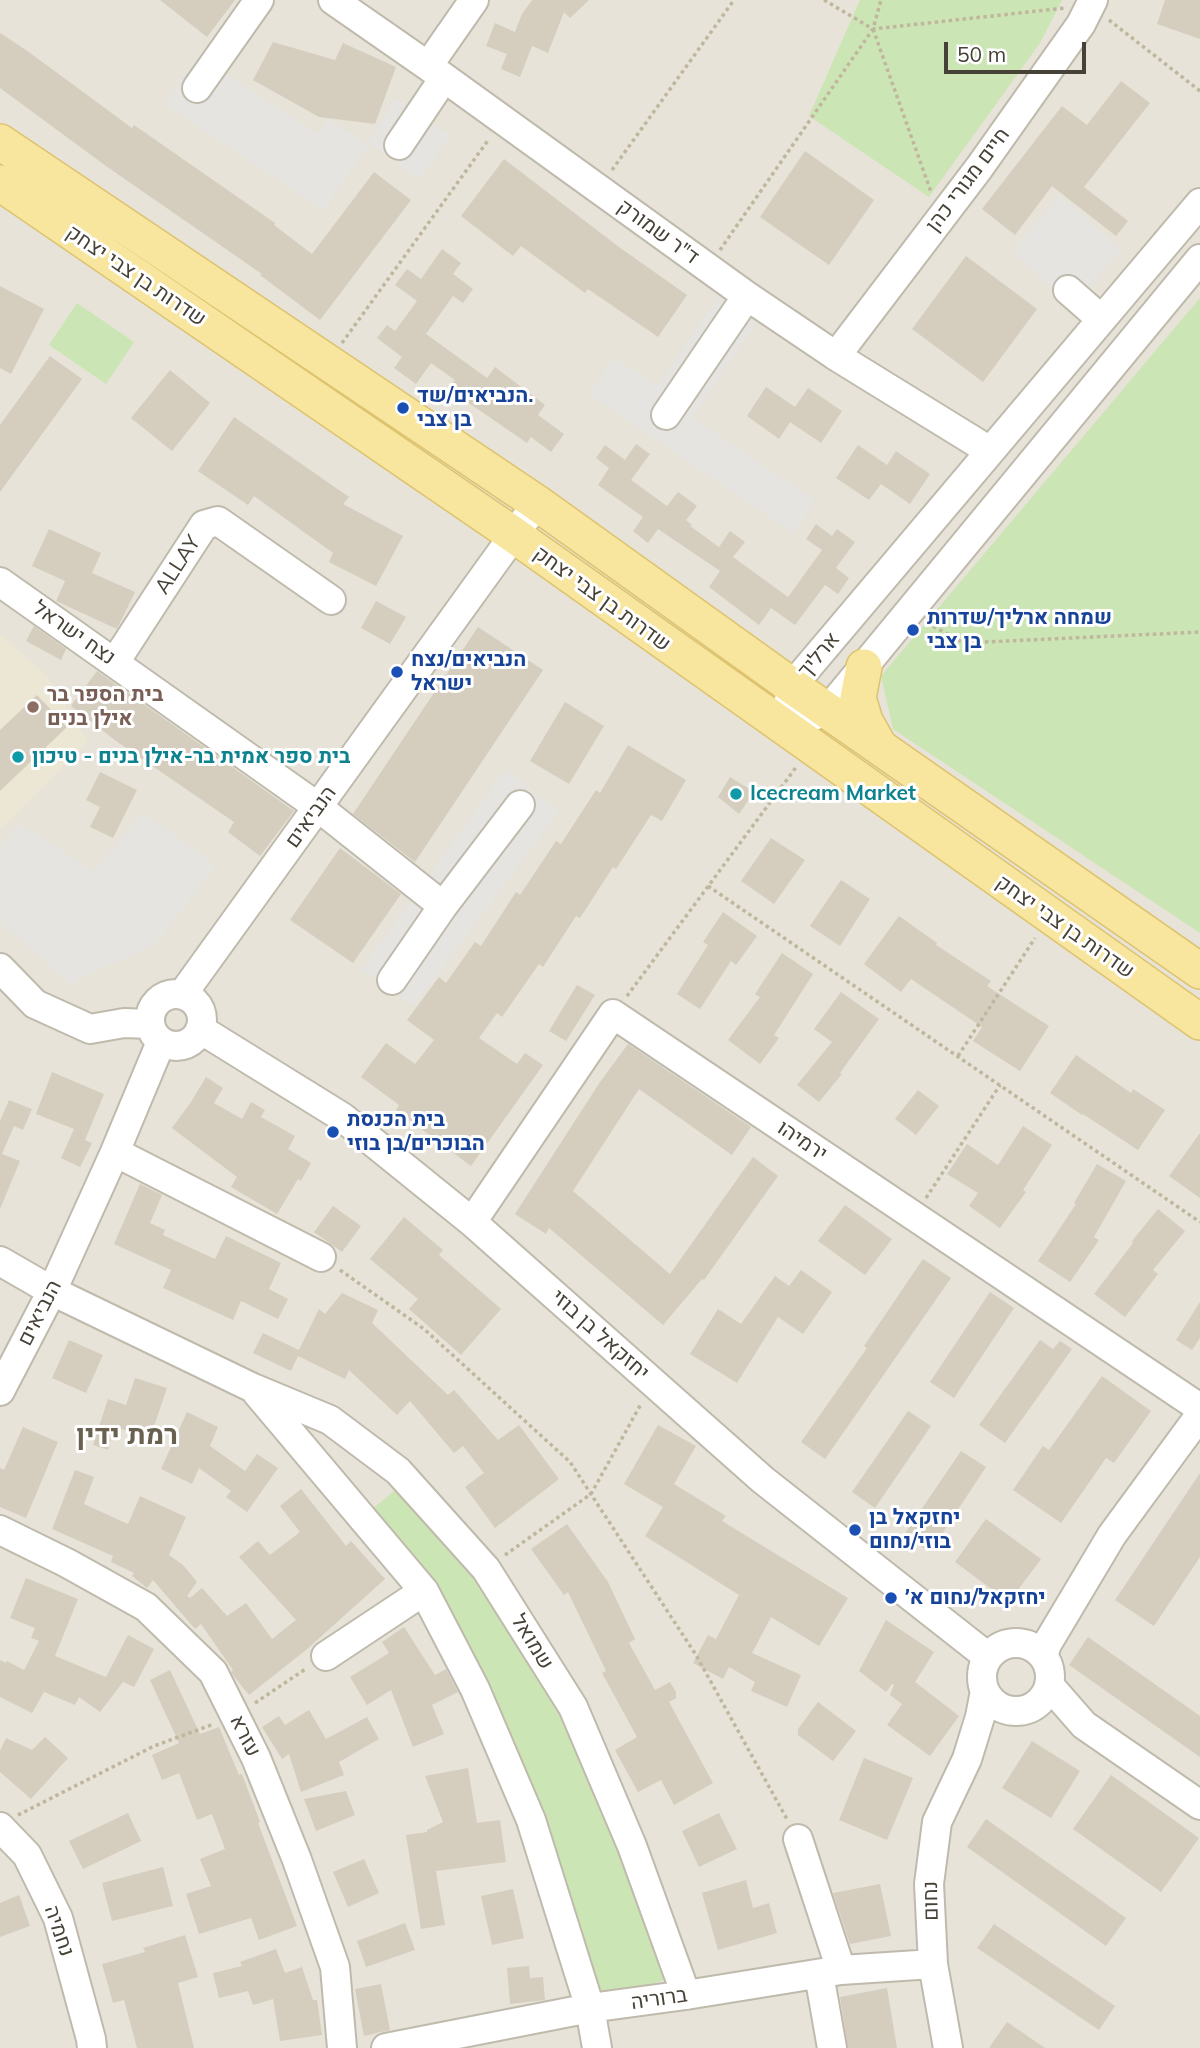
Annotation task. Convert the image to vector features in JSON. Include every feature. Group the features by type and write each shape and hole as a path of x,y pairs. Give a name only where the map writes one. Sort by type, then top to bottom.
{"main road":[{"name":"שדרות בן צבי יצחק","path":"0,142 537,503 792,686 1200,971"},
{"name":"שדרות בן צבי יצחק","path":"0,183 514,535 1200,1022"},
{"path":"864,667 858,698 865,721 879,746"}],"street":[{"path":"197,88 259,0"},
{"name":"ד\"ר שמורק","path":"333,0 747,296 836,356 990,451"},
{"path":"399,145 474,0"},
{"name":"חיים מגורי כהן","path":"836,356 979,168 1066,46 1092,3"},
{"name":"ארליך","path":"797,738 792,686 1200,203"},
{"name":"ארליך","path":"797,738 828,710 1200,259"},
{"path":"1068,290 1101,319"},
{"path":"666,415 747,296"},
{"name":"הנביאים","path":"182,995 537,503"},
{"name":"ALLAY","path":"115,662 204,525 218,521 331,600"},
{"name":"נצח ישראל","path":"0,582 318,807 443,906"},
{"path":"392,980 443,906 520,805"},
{"path":"0,968 36,1004 90,1029 124,1023 155,1033 169,1046 183,1045 196,1037 201,1029 199,1007 190,998 182,995 161,999 150,1014 155,1033"},
{"path":"472,1222 613,1014"},
{"name":"ירמיהו","path":"613,1014 1200,1408"},
{"name":"יחזקאל בן בוזי","path":"201,1029 342,1117 472,1222 763,1480 988,1657"},
{"name":"הנביאים","path":"0,1391 52,1291 115,1152 155,1033"},
{"path":"115,1152 321,1257"},
{"name":"שמואל","path":"0,1261 52,1291 253,1388 330,1420 398,1471 486,1569 573,1707 632,1846 686,1995"},
{"name":"שמואל","path":"253,1388 424,1591 475,1689 531,1820 590,2008 597,2048"},
{"path":"1043,1656 1047,1644 1112,1535 1200,1415"},
{"name":"עזרא","path":"0,1530 146,1607 213,1672 256,1758 297,1860 335,1967 342,2048"},
{"path":"326,1656 424,1591"},
{"path":"1019,1709 1042,1699 1049,1685 1049,1670 1043,1656 1035,1648 1026,1644 1005,1644 995,1649 988,1657 982,1673 985,1691 990,1699 1019,1709 1084,1725"},
{"path":"1049,1685 1084,1725 1200,1805"},
{"name":"נחום","path":"948,2048 933,1964 929,1884 937,1822 967,1759 985,1691"},
{"name":"נחום","path":"967,1759 1019,1709"},
{"name":"נחמיה","path":"6,1822 27,1855 58,1919 92,2048"},
{"path":"798,1839 830,1972 832,2048"},
{"name":"ברוריה","path":"386,2048 590,2008 830,1972 933,1964"}],"path":[{"path":"598,189 734,0"},
{"path":"824,0 873,29 1092,3 1200,91"},
{"path":"707,267 873,29 881,0"},
{"path":"873,29 940,219"},
{"path":"328,362 503,120"},
{"path":"909,613 964,643 1200,632"},
{"path":"613,1014 708,886 797,738"},
{"path":"708,886 1200,1222"},
{"path":"958,1056 1049,916"},
{"path":"914,1216 1000,1085"},
{"path":"321,1257 424,1329 570,1462 696,1655 798,1839"},
{"path":"486,1569 592,1494 653,1382"},
{"path":"6,1822 154,1746 235,1716 326,1656"}],"shaded area":[{"path":"0,0 1200,0 1200,2048 0,2048"},
{"path":"198,56 318,134 328,119 369,145 323,210 164,104"},
{"path":"395,98 451,136 419,179 368,142"},
{"path":"1060,195 1121,250 1073,307 1012,252"},
{"path":"718,297 756,323 692,417 815,501 793,533 589,394 614,357 658,386"},
{"name":"בית הספר בר אילן בנים","path":"0,634 45,674 88,741 0,830"},
{"path":"505,770 559,811 414,1006 361,970"},
{"path":"144,813 216,866 157,942 71,984 0,922 0,847 21,824 93,871"}],"green space":[{"path":"860,0 1062,0 1040,43 929,197 809,116"},
{"path":"1200,298 1200,933 893,729 881,676"},
{"path":"77,303 134,342 106,384 49,345"},
{"path":"403,1484 450,1536 560,1692 671,1978 597,2001 547,1848 367,1513"}],"building":[{"path":"160,0 235,0 207,37"},
{"path":"532,0 589,0 570,18 564,12 548,53 532,46 520,77 501,69 507,54 486,46 495,23 515,32 522,14"},
{"path":"1165,0 1200,0 1200,39 1157,24"},
{"path":"0,33 132,128 134,125 275,223 274,225 312,254 374,172 411,200 320,320 260,275 262,274 106,166 0,88"},
{"path":"273,42 335,60 343,43 396,67 375,124 319,117 253,80"},
{"path":"1121,81 1150,103 1084,187 1128,221 1116,236 1052,186 1015,235 982,209 1062,106 1087,125"},
{"path":"805,151 874,200 829,265 760,217"},
{"path":"504,159 687,295 658,337 588,289 585,293 521,246 513,256 461,216"},
{"path":"442,249 461,263 453,274 473,289 463,303 453,296 426,334 487,378 495,367 545,405 538,415 564,434 551,452 531,437 527,443 463,399 457,406 443,396 455,380 431,363 416,384 394,368 402,357 377,338 387,325 395,331 417,301 395,285 407,269 421,279"},
{"path":"966,256 1037,309 983,382 912,329"},
{"path":"0,286 44,309 11,374 0,368"},
{"path":"50,356 82,379 0,492 0,425"},
{"path":"170,370 210,403 172,451 131,418"},
{"path":"766,387 795,407 808,388 842,411 821,443 790,422 779,439 747,416"},
{"path":"234,417 349,497 343,504 403,536 376,586 329,562 333,553 254,496 248,505 198,471"},
{"path":"636,444 650,454 631,480 667,506 678,492 697,506 686,520 692,525 690,526 719,547 730,531 745,542 733,557 788,597 822,550 806,539 816,524 832,536 837,529 855,542 836,568 849,578 838,594 825,585 795,625 771,608 759,625 709,587 720,571 658,529 648,543 633,531 643,517 598,485 609,468 596,458 605,445 625,460"},
{"path":"858,445 887,465 896,451 930,474 910,504 881,484 869,500 836,478"},
{"path":"49,529 101,553 92,573 135,592 117,629 56,601 65,581 32,566"},
{"path":"376,601 406,617 390,644 361,628"},
{"path":"34,626 66,649 61,660 26,641"},
{"path":"478,627 543,670 415,862 353,814"},
{"path":"97,671 294,811 260,856 228,832 234,822 116,741 71,706"},
{"name":"בית ספר אמית בר-אילן בנים - טיכון","path":"37,695 67,727 0,791 0,730"},
{"path":"565,702 604,726 569,784 530,761"},
{"path":"628,745 686,780 662,821 651,815 616,869 613,867 580,918 576,916 543,967 539,964 502,1017 497,1013 479,1038 517,1064 525,1053 543,1065 471,1166 396,1110 399,1105 361,1077 386,1043 415,1064 434,1040 407,1020 439,977 446,983 475,942 481,946 516,892 520,895 556,841 561,844 596,790 600,793"},
{"path":"100,772 137,790 113,838 90,827 100,807 86,800"},
{"name":"Icecream Market","path":"730,777 754,792 739,814 718,797"},
{"path":"771,838 805,860 774,904 741,881"},
{"path":"340,848 401,894 353,963 290,920"},
{"path":"841,880 870,899 840,946 810,926"},
{"path":"723,912 757,936 736,965 731,961 700,1009 677,994 708,945 703,942"},
{"path":"899,916 937,943 936,945 991,981 987,986 1049,1026 1020,1071 973,1041 982,1027 911,979 901,992 864,964"},
{"path":"782,953 813,974 774,1035 779,1038 760,1064 728,1040 760,997 755,994"},
{"path":"577,985 595,995 566,1041 549,1031"},
{"path":"841,992 879,1019 840,1073 842,1074 819,1102 797,1085 832,1042 814,1029"},
{"path":"628,1044 751,1127 732,1155 639,1089 573,1191 670,1274 753,1157 778,1176 704,1280 702,1279 663,1325 549,1228 546,1234 515,1214 600,1082"},
{"path":"1076,1055 1131,1093 1133,1089 1165,1110 1138,1150 1050,1093"},
{"path":"52,1072 104,1094 85,1140 92,1143 80,1167 61,1158 74,1129 36,1114"},
{"path":"206,1077 223,1088 214,1103 242,1119 251,1102 265,1110 261,1117 295,1136 288,1149 311,1163 277,1214 231,1187 237,1177 172,1128"},
{"path":"918,1090 939,1106 916,1135 895,1119"},
{"path":"9,1100 32,1109 23,1130 14,1126 2,1154 20,1161 0,1209 0,1121"},
{"path":"1023,1126 1052,1145 1023,1190 1026,1192 1000,1228 969,1206 978,1193 947,1174 967,1144 998,1165"},
{"path":"1200,1133 1200,1198 1169,1176"},
{"path":"1097,1164 1126,1181 1094,1237 1099,1240 1070,1282 1038,1261 1076,1204 1074,1203"},
{"path":"140,1184 162,1195 150,1223 165,1230 163,1235 215,1259 226,1236 281,1263 269,1289 288,1299 278,1319 241,1301 233,1320 163,1288 171,1270 114,1244"},
{"path":"845,1205 892,1239 865,1275 818,1241"},
{"path":"333,1206 361,1226 342,1252 314,1232"},
{"path":"1158,1209 1185,1231 1153,1270 1158,1274 1125,1317 1094,1294"},
{"path":"404,1217 443,1250 439,1255 501,1309 461,1355 409,1309 418,1299 370,1259"},
{"path":"923,1259 951,1278 825,1459 801,1442 867,1348 864,1346"},
{"path":"801,1270 832,1292 803,1334 778,1317 737,1383 690,1354 718,1309 741,1324 775,1276 789,1286"},
{"path":"990,1292 1014,1308 954,1398 930,1382"},
{"path":"342,1293 378,1310 372,1323 448,1395 454,1390 498,1440 519,1425 559,1479 495,1528 465,1487 484,1473 463,1446 454,1453 410,1401 397,1415 349,1370 345,1379 298,1356 291,1371 253,1353 263,1333 299,1350 319,1309 325,1314"},
{"path":"1200,1302 1200,1338 1192,1350 1176,1340"},
{"path":"69,1340 103,1355 86,1393 52,1378"},
{"path":"1040,1340 1053,1349 1060,1341 1072,1349 1005,1443 979,1425"},
{"path":"1102,1376 1151,1411 1114,1463 1106,1458 1061,1523 1013,1490 1043,1446 1049,1450"},
{"path":"135,1378 167,1388 150,1438 115,1427 108,1450 93,1445 108,1399 126,1405"},
{"path":"908,1411 931,1426 875,1508 852,1492"},
{"path":"187,1412 218,1427 210,1446 245,1471 257,1454 278,1468 247,1512 226,1497 231,1491 199,1468 192,1484 161,1469"},
{"path":"658,1425 696,1446 674,1484 726,1516 722,1521 848,1598 819,1646 771,1617 752,1653 801,1675 787,1707 751,1691 755,1682 729,1667 723,1679 693,1663 708,1635 716,1639 739,1595 645,1536 663,1507 624,1484"},
{"path":"23,1427 58,1442 26,1518 0,1507 0,1468 4,1470"},
{"path":"961,1451 986,1467 930,1552 904,1535"},
{"path":"75,1470 94,1477 84,1504 128,1524 140,1496 186,1517 169,1555 183,1565 197,1582 187,1596 190,1598 202,1588 227,1616 246,1603 272,1639 296,1620 239,1557 258,1541 270,1555 300,1532 280,1506 301,1489 346,1546 351,1541 385,1579 306,1650 249,1695 201,1624 195,1629 153,1580 147,1588 132,1576 134,1573 111,1562 113,1556 52,1529"},
{"path":"1200,1473 1200,1557 1154,1626 1115,1600"},
{"path":"986,1519 1041,1559 1009,1602 955,1562"},
{"path":"567,1524 608,1582 635,1639 629,1643 655,1690 670,1682 676,1692 676,1698 669,1702 713,1783 674,1805 661,1780 638,1792 615,1750 637,1737 602,1673 606,1671 568,1592 564,1595 531,1549"},
{"path":"26,1578 78,1599 55,1656 106,1677 128,1635 154,1649 134,1687 123,1682 100,1712 79,1697 75,1705 44,1692 32,1713 0,1697 0,1660 24,1670 39,1641 31,1638 35,1628 10,1618"},
{"path":"886,1620 934,1652 915,1682 959,1716 930,1756 887,1725 902,1704 890,1695 894,1685 886,1692 859,1671"},
{"path":"404,1627 435,1675 446,1669 458,1692 432,1705 444,1734 413,1747 391,1690 367,1705 350,1677 389,1653 382,1642"},
{"path":"1088,1637 1200,1716 1200,1757 1069,1665"},
{"path":"170,1670 200,1734 219,1727 239,1775 242,1774 297,1926 259,1940 251,1918 199,1934 186,1894 211,1886 200,1859 225,1849 212,1814 197,1820 179,1773 162,1780 152,1755 179,1743 150,1680"},
{"path":"818,1702 856,1731 833,1761 798,1735 798,1729"},
{"path":"309,1710 326,1739 367,1717 379,1739 339,1762 344,1775 301,1792 289,1754 282,1759 262,1727 279,1716 285,1725"},
{"path":"45,1737 68,1758 31,1799 0,1772 0,1751 6,1738 32,1750"},
{"path":"1032,1741 1080,1771 1051,1818 1002,1788"},
{"path":"864,1758 913,1778 887,1840 839,1820"},
{"path":"468,1768 477,1823 500,1820 506,1862 436,1871 445,1925 421,1929 406,1835 427,1832 443,1822 425,1776"},
{"path":"1111,1775 1199,1838 1161,1892 1073,1829"},
{"path":"346,1791 355,1815 316,1831 304,1799"},
{"path":"128,1813 141,1841 83,1869 69,1841"},
{"path":"719,1813 737,1849 699,1867 682,1831"},
{"path":"986,1819 1126,1918 1106,1946 967,1847"},
{"path":"364,1859 379,1893 348,1907 333,1872"},
{"path":"163,1867 173,1906 112,1921 102,1883"},
{"path":"746,1880 753,1908 769,1903 777,1933 718,1950 702,1893"},
{"path":"880,1884 891,1936 850,1944 833,1893"},
{"path":"513,1889 524,1938 492,1945 481,1896"},
{"path":"19,1895 30,1926 0,1937 0,1903"},
{"path":"405,1923 415,1950 366,1967 357,1941"},
{"path":"994,1924 1115,2006 1099,2030 977,1948"},
{"path":"185,1935 198,1977 178,1983 194,2048 137,2048 124,2000 113,2003 102,1964 145,1952 143,1948"},
{"path":"276,1949 285,1973 302,1967 313,2000 317,2000 322,2035 280,2041 273,1999 253,2005 248,1991 219,1998 213,1973 242,1966 240,1962"},
{"path":"529,1966 530,1978 543,1977 545,2000 510,2004 507,1968"},
{"path":"381,1984 390,2030 364,2036 355,1989"},
{"path":"887,1988 897,2048 848,2048 840,1997"},
{"path":"1007,2022 1045,2048 989,2048"}],"place":[{"name":"הנביאים/שד. בן צבי","path":"403,408"},
{"name":"שמחה ארליך/שדרות בן צבי","path":"913,630"},
{"name":"הנביאים/נצח ישראל","path":"397,672"},
{"name":"בית הספר בר אילן בנים","path":"33,707"},
{"name":"בית ספר אמית בר-אילן בנים - טיכון","path":"18,757"},
{"name":"Icecream Market","path":"736,794"},
{"name":"בית הכנסת הבוכרים/בן בוזי","path":"333,1132"},
{"name":"יחזקאל בן בוזי/נחום","path":"855,1530"},
{"name":"יחזקאל/נחום א׳","path":"891,1598"}],"district":[{"name":"רמת ידין","path":"127,1436"}]}
